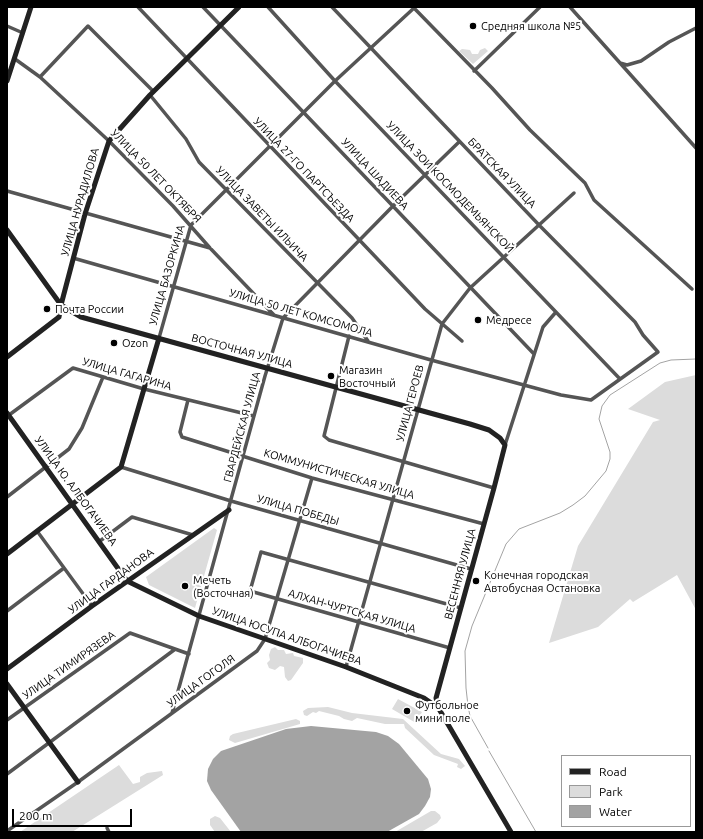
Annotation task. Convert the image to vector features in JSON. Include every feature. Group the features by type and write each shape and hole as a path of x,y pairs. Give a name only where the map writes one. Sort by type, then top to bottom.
{"street":[{"path":"7,79 15,59 31,7"},
{"name":"УЛИЦА 27-ГО ПАРТСЪЕЗДА","path":"138,7 359,241 425,309 462,341"},
{"name":"УЛИЦА ШАДИЕВА","path":"203,7 305,112 534,354"},
{"name":"УЛИЦА НУРАДИЛОВА","path":"60,316 61,305 85,214 109,141 151,93 239,7"},
{"name":"УЛИЦА ЗОИ КОСМОДЕМЬЯНСКОЙ","path":"268,7 335,82 425,174 620,379"},
{"name":"БРАТСКАЯ УЛИЦА","path":"332,7 459,142 635,322 643,335 658,352"},
{"path":"474,71 540,7"},
{"path":"570,7 696,148"},
{"path":"413,8 530,130 584,183 594,200 692,289"},
{"name":"УЛИЦА БАЗОРКИНА","path":"122,467 191,225 335,82 413,8"},
{"path":"7,26 23,33"},
{"name":"УЛИЦА ЗАВЕТЫ ИЛЬИЧА","path":"40,77 88,26 151,93 186,139 199,162 352,318 368,341"},
{"path":"619,62 627,65 641,61 669,42 696,28"},
{"name":"УЛИЦА 50 ЛЕТ ОКТЯБРЯ","path":"15,59 40,77 109,141 191,225 210,248 275,316"},
{"name":"ГВАРДЕЙСКАЯ УЛИЦА","path":"172,713 267,368 283,318 425,174 459,142"},
{"path":"7,191 210,248"},
{"name":"УЛИЦА ГЕРОЕВ","path":"346,667 382,543 417,410 442,324 470,288 540,226 574,193"},
{"name":"ВОСТОЧНАЯ УЛИЦА","path":"7,230 61,305 70,312 81,317 336,386 489,430 500,438 505,445"},
{"name":"УЛИЦА 50 ЛЕТ КОМСОМОЛА","path":"73,258 431,360 561,395 591,400 658,352"},
{"path":"7,357 60,316 70,312"},
{"name":"ВЕСЕННЯЯ УЛИЦА","path":"511,832 439,709 436,695 505,445 543,327 556,312"},
{"path":"349,336 324,436 328,440 494,488"},
{"name":"УЛИЦА ГАГАРИНА","path":"8,414 73,368 144,389 254,416"},
{"path":"7,497 70,449 82,428 103,377"},
{"name":"КОММУНИСТИЧЕСКАЯ УЛИЦА","path":"188,400 180,435 312,478 484,524"},
{"name":"УЛИЦА Ю. АЛБОГАЧИЕВА","path":"8,414 127,581"},
{"path":"7,554 122,467"},
{"name":"УЛИЦА ПОБЕДЫ","path":"122,467 231,501 471,569"},
{"name":"УЛИЦА ГОГОЛЯ","path":"7,831 78,782 257,651 265,639 312,478"},
{"name":"УЛИЦА ГАРДАНОВА","path":"7,669 92,606 229,510"},
{"path":"100,542 132,517 193,535"},
{"path":"37,531 92,606"},
{"name":"АЛХАН-ЧУРТСКАЯ УЛИЦА","path":"288,559 261,552 250,591 450,648"},
{"path":"288,559 370,584 461,608"},
{"path":"7,611 64,568"},
{"name":"УЛИЦА ЮСУПА АЛБОГАЧИЕВА","path":"127,581 199,616 346,667 424,698 439,709"},
{"name":"УЛИЦА ТИМИРЯЗЕВА","path":"7,720 130,633 174,650 189,654"},
{"path":"7,774 174,650"},
{"path":"7,684 78,782"},
{"path":"107,828 109,832"}],"green space":[{"path":"485,48 488,51 473,64 459,51 462,49 470,50 472,54 478,54 480,50"},
{"path":"696,375 696,610 677,575 633,602 630,599 598,627 549,643 578,546 653,422 660,420 628,409 665,382"},
{"path":"214,528 217,530 195,608 149,585 146,577"},
{"path":"275,647 278,650 284,650 286,654 293,653 294,656 303,658 303,663 291,680 288,681 285,677 284,667 280,666 275,670 269,668 267,663 270,660 269,655 271,649"},
{"name":"Футбольное мини поле","path":"398,699 422,712 416,723 392,709"},
{"path":"328,707 352,713 403,719 441,754 459,759 465,766 461,769 457,767 458,764 434,755 405,728 404,724 385,724 357,718 352,721 319,711 316,713 313,712 307,716 304,715 303,711 308,708"},
{"path":"296,719 300,721 300,724 235,743 229,740 230,736 233,734"},
{"path":"119,765 133,784 140,782 140,777 147,773 162,771 163,775 72,832 20,832"},
{"path":"431,811 435,811 440,815 441,818 437,823 421,832 395,832"},
{"path":"215,816 220,818 231,832 215,832 210,825 210,819"}],"water":[{"path":"311,726 376,732 388,736 399,744 428,779 431,789 430,797 419,814 387,832 241,832 211,790 207,781 208,769 213,759 221,751 286,729"}],"waterway":[{"path":"488,748 470,716 466,688 465,651 472,626 506,544 519,529 560,513 573,505 585,496 606,471 610,459 610,452 599,419 602,406 610,395 660,363 671,360 696,359"},
{"path":"489,751 536,832"}],"place":[{"name":"Средняя школа №5","path":"473,26"},
{"name":"Почта России","path":"47,309"},
{"name":"Медресе","path":"478,320"},
{"name":"Ozon","path":"114,343"},
{"name":"Магазин Восточный","path":"331,376"},
{"name":"Конечная городская Автобусная Остановка","path":"476,581"},
{"name":"Мечеть (Восточная)","path":"185,586"},
{"name":"Футбольное мини поле","path":"407,711"}]}
